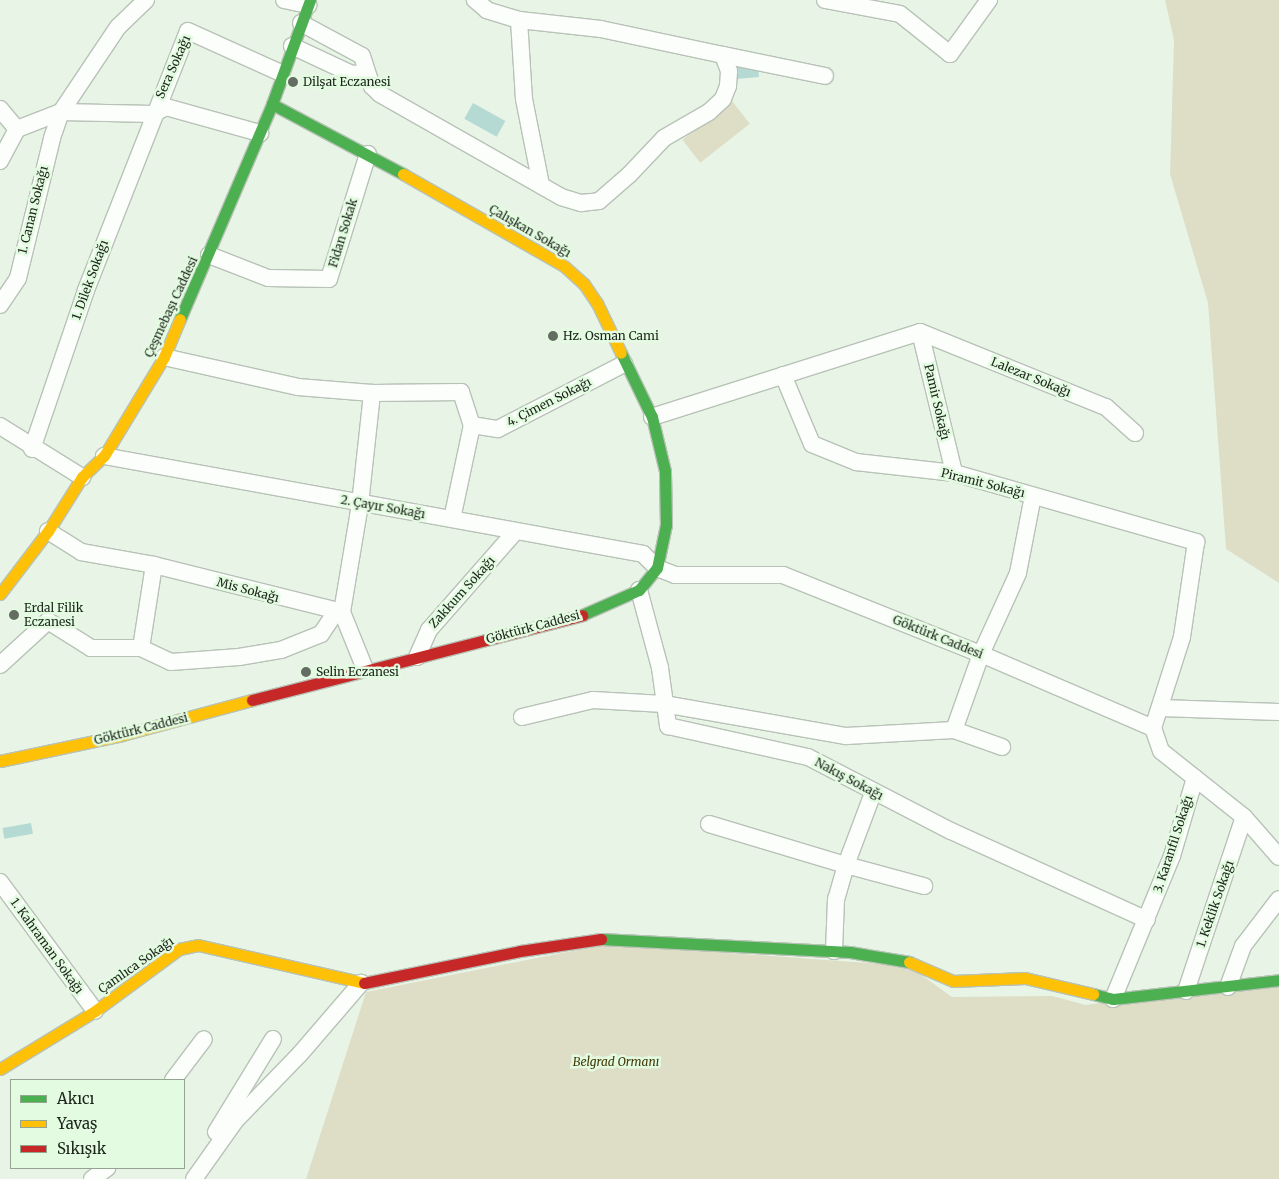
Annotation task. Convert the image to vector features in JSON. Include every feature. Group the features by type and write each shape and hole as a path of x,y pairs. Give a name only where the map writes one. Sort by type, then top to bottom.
{"main road":[{"name":"Çeşmebaşı Caddesi","path":"0,594 48,531 82,477 104,456 164,358 272,104 281,73 309,3"},
{"name":"Çalışkan Sokağı","path":"272,104 368,154 564,266 584,284 597,303 624,364 652,417 665,471 666,525 657,568"},
{"name":"Göktürk Caddesi","path":"0,761 122,735 365,669 570,620 639,590 657,568"},
{"name":"Çamlıca Sokağı","path":"0,1069 95,1011 180,950 198,946 361,983 379,982 520,951 602,939 834,951 906,961 953,981 1025,978 1113,999 1279,980"}],"street":[{"name":"1. Canan Sokağı","path":"0,305 18,278 52,138 61,112 118,26 146,0"},
{"path":"284,0 309,3"},
{"path":"475,0 487,10 519,20 601,29 825,76"},
{"path":"825,0 900,14 950,54 989,0"},
{"path":"519,20 524,99 541,185"},
{"path":"301,23 362,56 367,64 367,73 380,94 561,197 581,203 599,200 630,175 664,138 709,112 723,99 728,86 729,71 723,55"},
{"name":"Sera Sokağı","path":"153,114 188,31 281,73"},
{"path":"292,46 352,74 367,73"},
{"path":"0,161 17,129 61,112 153,114 166,107 260,133"},
{"path":"0,109 17,129"},
{"name":"1. Dilek Sokağı","path":"32,448 86,290 153,114"},
{"name":"Fidan Sokak","path":"209,256 268,278 329,279 368,154"},
{"path":"652,417 920,332"},
{"name":"Lalezar Sokağı","path":"920,332 1106,407 1135,433"},
{"name":"Pamir Sokağı","path":"920,332 954,473"},
{"path":"164,358 298,387 372,392 461,392 472,425 452,519"},
{"name":"4. Çimen Sokağı","path":"472,425 498,429 624,364"},
{"name":"Piramit Sokağı","path":"783,375 812,444 856,462 954,473 1196,542 1182,637 1160,708"},
{"path":"0,665 48,621 91,648 140,648 171,662 239,657 281,650 321,634 339,612 360,504 372,392"},
{"path":"0,426 32,448 82,477"},
{"name":"2. Çayır Sokağı","path":"104,456 643,554 657,568"},
{"path":"954,730 981,654 1018,573 1033,496"},
{"name":"Mis Sokağı","path":"48,531 81,552 154,565 339,612"},
{"name":"Zakkum Sokağı","path":"418,657 428,630 516,532"},
{"path":"140,648 154,565"},
{"name":"Göktürk Caddesi","path":"657,568 675,575 783,575 981,654 1154,728"},
{"name":"Nakış Sokağı","path":"639,590 660,668 668,726 808,758 873,793 1148,920"},
{"path":"339,612 365,669"},
{"path":"522,717 593,700 664,704 846,736 954,730 1002,747"},
{"path":"1154,728 1160,708 1279,712"},
{"name":"3. Karanfil Sokağı","path":"1113,999 1148,920 1172,856 1195,778 1161,751 1154,728"},
{"path":"1195,778 1244,817 1279,857"},
{"path":"834,951 836,899 846,865 873,793"},
{"name":"1. Keklik Sokağı","path":"1186,991 1244,817"},
{"path":"709,824 924,886"},
{"name":"1. Kahraman Sokağı","path":"0,882 95,1011"},
{"path":"1228,987 1246,940 1279,899"},
{"path":"194,1179 235,1122 300,1054 361,983"},
{"path":"174,1079 204,1039"},
{"path":"187,1179 273,1039"},
{"path":"92,1179 106,1169"}],"green space":[{"path":"1165,0 1279,0 1279,583 1226,549 1208,303 1170,174 1174,40"},
{"path":"732,101 750,124 700,163 682,140"},
{"name":"Belgrad Ormanı","path":"607,944 909,966 952,997 1052,996 1086,1005 1279,978 1279,1179 306,1179 366,992"}],"water":[{"path":"758,66 759,77 736,79 735,68"},
{"path":"473,103 505,121 497,137 464,119"},
{"path":"31,823 33,834 4,839 2,828"}],"traffic: fast":[{"path":"180,319 272,104 310,0"},
{"path":"272,104 403,174"},
{"path":"582,615 639,590 657,568 666,525 665,471 652,417 621,353"},
{"path":"601,939 850,952 909,962"},
{"path":"1093,994 1113,999 1279,980"}],"traffic: slow":[{"path":"403,174 564,266 584,284 597,303 621,353"},
{"path":"0,594 48,531 82,477 104,456 164,357 180,319"},
{"path":"0,761 122,735 252,700"},
{"path":"0,1069 95,1011 179,949 198,945 364,983"},
{"path":"909,962 953,981 1025,978 1093,994"}],"traffic: jam":[{"path":"252,700 582,615"},
{"path":"364,983 520,951 601,939"}],"place":[{"name":"Dilşat Eczanesi","path":"293,82"},
{"name":"Hz. Osman Cami","path":"553,336"},
{"name":"Erdal Filik Eczanesi","path":"14,615"},
{"name":"Selin Eczanesi","path":"306,672"}]}
